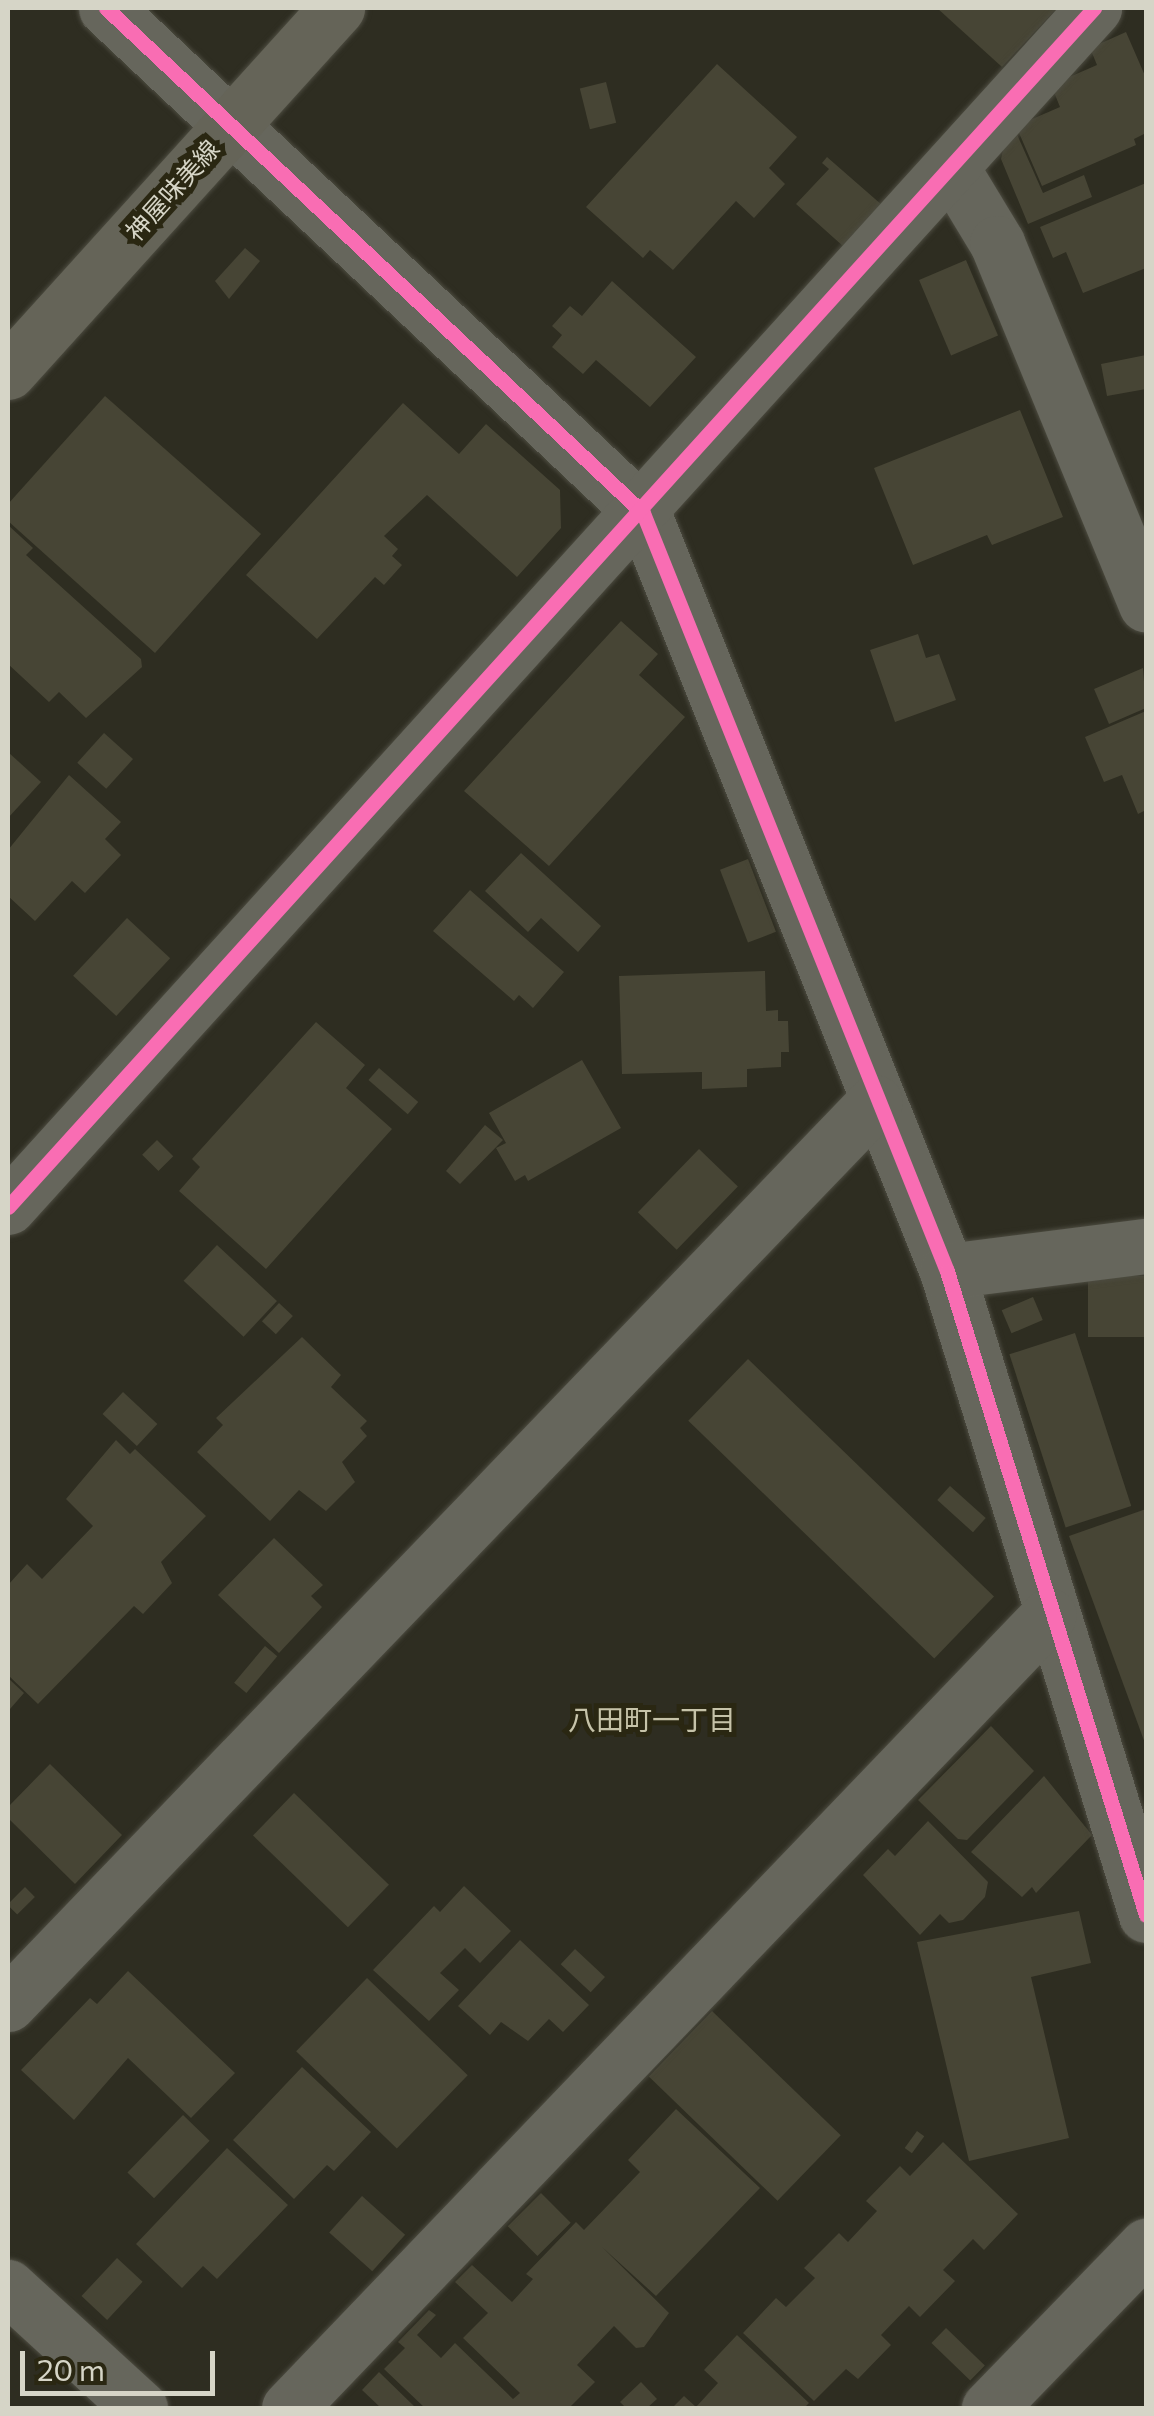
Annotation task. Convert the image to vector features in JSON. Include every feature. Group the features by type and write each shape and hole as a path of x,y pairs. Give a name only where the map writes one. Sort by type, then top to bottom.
{"main road":[{"name":"神屋味美線","path":"8,372 337,8"}],"street":[{"path":"106,8 642,513 875,1102 947,1272 1049,1616 1146,1915"},
{"path":"8,1207 642,513 1094,8"},
{"path":"952,167 997,244 1146,604"},
{"path":"8,2004 875,1102"},
{"path":"947,1272 1146,1246"},
{"path":"290,2408 1049,1616"},
{"path":"989,2408 1146,2246"},
{"path":"8,2287 140,2408"}],"building":[{"path":"937,8 1057,8 1002,67"},
{"path":"1126,32 1146,78 1146,133 1134,139 1136,145 1042,186 1016,126 1060,107 1051,85 1097,65 1090,48"},
{"path":"717,64 797,137 769,168 785,184 754,218 736,201 673,270 650,250 643,258 586,207"},
{"path":"606,82 616,123 590,129 580,89"},
{"path":"1016,132 1043,193 1084,175 1092,197 1028,224 1001,159 1005,141"},
{"path":"827,157 882,205 844,247 796,204 829,169 822,163"},
{"path":"1146,183 1146,268 1083,293 1066,252 1053,258 1040,227"},
{"path":"245,248 260,261 229,299 215,281"},
{"path":"966,260 998,335 951,355 919,280"},
{"path":"612,281 696,357 650,407 596,360 583,374 552,347 562,335 552,326 570,306 582,316"},
{"path":"1146,355 1146,389 1107,396 1101,364"},
{"path":"105,396 261,534 155,653 8,521 8,504"},
{"path":"403,403 459,454 486,424 560,490 561,528 517,577 427,495 384,536 398,549 392,556 402,565 384,585 375,577 317,639 246,575"},
{"path":"1020,410 1063,517 992,545 987,535 913,565 874,468"},
{"path":"8,525 33,548 26,555 141,659 142,667 86,718 59,692 49,702 8,664"},
{"path":"621,621 658,654 639,675 685,717 549,866 464,791"},
{"path":"918,634 926,658 939,654 956,700 895,722 870,650"},
{"path":"1143,668 1146,708 1109,724 1094,689"},
{"path":"1146,711 1146,810 1138,814 1122,775 1104,782 1085,737"},
{"path":"104,733 133,759 106,789 77,763"},
{"path":"8,752 41,782 8,818"},
{"path":"69,775 121,822 105,839 121,855 85,893 72,881 35,921 8,896 8,850"},
{"path":"521,853 601,926 578,952 541,918 528,932 485,891"},
{"path":"748,859 776,932 748,943 720,870"},
{"path":"470,890 564,972 533,1008 519,995 514,1001 433,931"},
{"path":"127,918 170,958 116,1016 73,976"},
{"path":"765,971 766,1011 778,1010 778,1021 788,1021 789,1052 781,1052 781,1067 747,1069 747,1087 702,1089 702,1072 622,1074 619,976"},
{"path":"316,1022 365,1065 346,1088 392,1129 266,1269 179,1191 200,1167 192,1159"},
{"path":"582,1060 621,1128 528,1181 525,1175 515,1181 496,1148 506,1143 489,1113"},
{"path":"379,1068 418,1102 408,1114 369,1080"},
{"path":"485,1125 503,1140 460,1184 446,1171"},
{"path":"157,1140 173,1156 158,1171 142,1155"},
{"path":"699,1149 738,1187 677,1250 638,1212"},
{"path":"217,1245 277,1301 244,1337 184,1281"},
{"path":"1088,1276 1146,1276 1146,1337 1088,1337"},
{"path":"1033,1297 1043,1320 1011,1333 1002,1310"},
{"path":"279,1303 293,1316 276,1334 262,1321"},
{"path":"1075,1333 1131,1506 1066,1527 1009,1354"},
{"path":"302,1337 341,1375 331,1387 367,1421 360,1428 367,1436 342,1462 355,1482 326,1511 299,1490 270,1521 197,1452 223,1425 216,1418"},
{"path":"748,1359 994,1597 934,1658 688,1421"},
{"path":"123,1392 157,1424 137,1446 103,1414"},
{"path":"116,1440 130,1454 135,1449 206,1516 161,1562 172,1583 143,1614 134,1606 38,1704 8,1675 8,1585 27,1564 42,1579 93,1526 66,1499"},
{"path":"950,1486 986,1518 973,1532 937,1500"},
{"path":"1146,1509 1146,1746 1069,1536"},
{"path":"274,1538 323,1585 311,1596 322,1607 279,1653 218,1595"},
{"path":"265,1646 277,1656 246,1693 234,1683"},
{"path":"8,1678 24,1693 10,1709 8,1707"},
{"path":"991,1726 1034,1771 967,1840 958,1839 918,1800"},
{"path":"50,1764 122,1835 75,1884 8,1818 8,1807"},
{"path":"1044,1776 1092,1835 1036,1893 1032,1887 1022,1897 971,1852"},
{"path":"294,1793 389,1885 348,1927 253,1835"},
{"path":"928,1821 988,1882 985,1897 963,1920 949,1923 940,1914 920,1935 863,1875 888,1849 895,1856"},
{"path":"464,1886 511,1931 480,1963 465,1948 440,1973 459,1990 429,2021 373,1970 434,1906 440,1912"},
{"path":"25,1887 35,1897 17,1915 8,1904"},
{"path":"1079,1911 1091,1963 1031,1977 1069,2138 969,2161 917,1942"},
{"path":"520,1940 589,2005 563,2032 549,2019 528,2041 501,2022 490,2035 458,2006"},
{"path":"575,1949 605,1977 591,1992 561,1964"},
{"path":"128,1971 235,2073 191,2118 128,2058 74,2120 21,2070 90,1998 97,2004"},
{"path":"367,1978 468,2075 397,2149 296,2051"},
{"path":"712,2011 841,2135 778,2201 649,2076"},
{"path":"302,2067 371,2132 334,2171 327,2165 294,2199 233,2140"},
{"path":"676,2109 760,2188 656,2296 602,2247 669,2313 644,2347 636,2348 614,2326 577,2365 595,2382 569,2408 425,2408 384,2369 405,2348 398,2342 429,2310 436,2315 417,2335 441,2358 455,2343 513,2399 520,2393 463,2338 488,2313 455,2282 472,2265 512,2302 533,2279 526,2274 576,2222 584,2230 640,2172 628,2160"},
{"path":"183,2115 210,2141 154,2198 127,2173"},
{"path":"917,2131 924,2136 912,2153 905,2148"},
{"path":"943,2142 1018,2214 984,2250 973,2239 943,2270 955,2281 920,2317 909,2306 881,2335 891,2345 858,2379 846,2369 814,2401 743,2333 776,2298 786,2307 815,2278 804,2268 839,2233 848,2242 877,2211 866,2201 900,2166 910,2176"},
{"path":"227,2148 288,2205 217,2279 203,2266 182,2288 136,2244"},
{"path":"541,2193 571,2223 537,2256 508,2226"},
{"path":"362,2196 405,2235 372,2271 329,2232"},
{"path":"117,2258 143,2282 107,2320 82,2296"},
{"path":"946,2328 985,2366 970,2381 931,2343"},
{"path":"737,2335 809,2403 804,2408 672,2408 684,2396 696,2407 718,2383 704,2370"},
{"path":"379,2372 416,2408 381,2408 362,2390"},
{"path":"641,2382 657,2399 647,2408 626,2408 620,2402"}],"cycle path":[{"path":"106,8 643,513 947,1271 1146,1915"},
{"path":"8,1207 1094,8"}],"district":[{"name":"八田町一丁目","path":"652,1719"}]}
